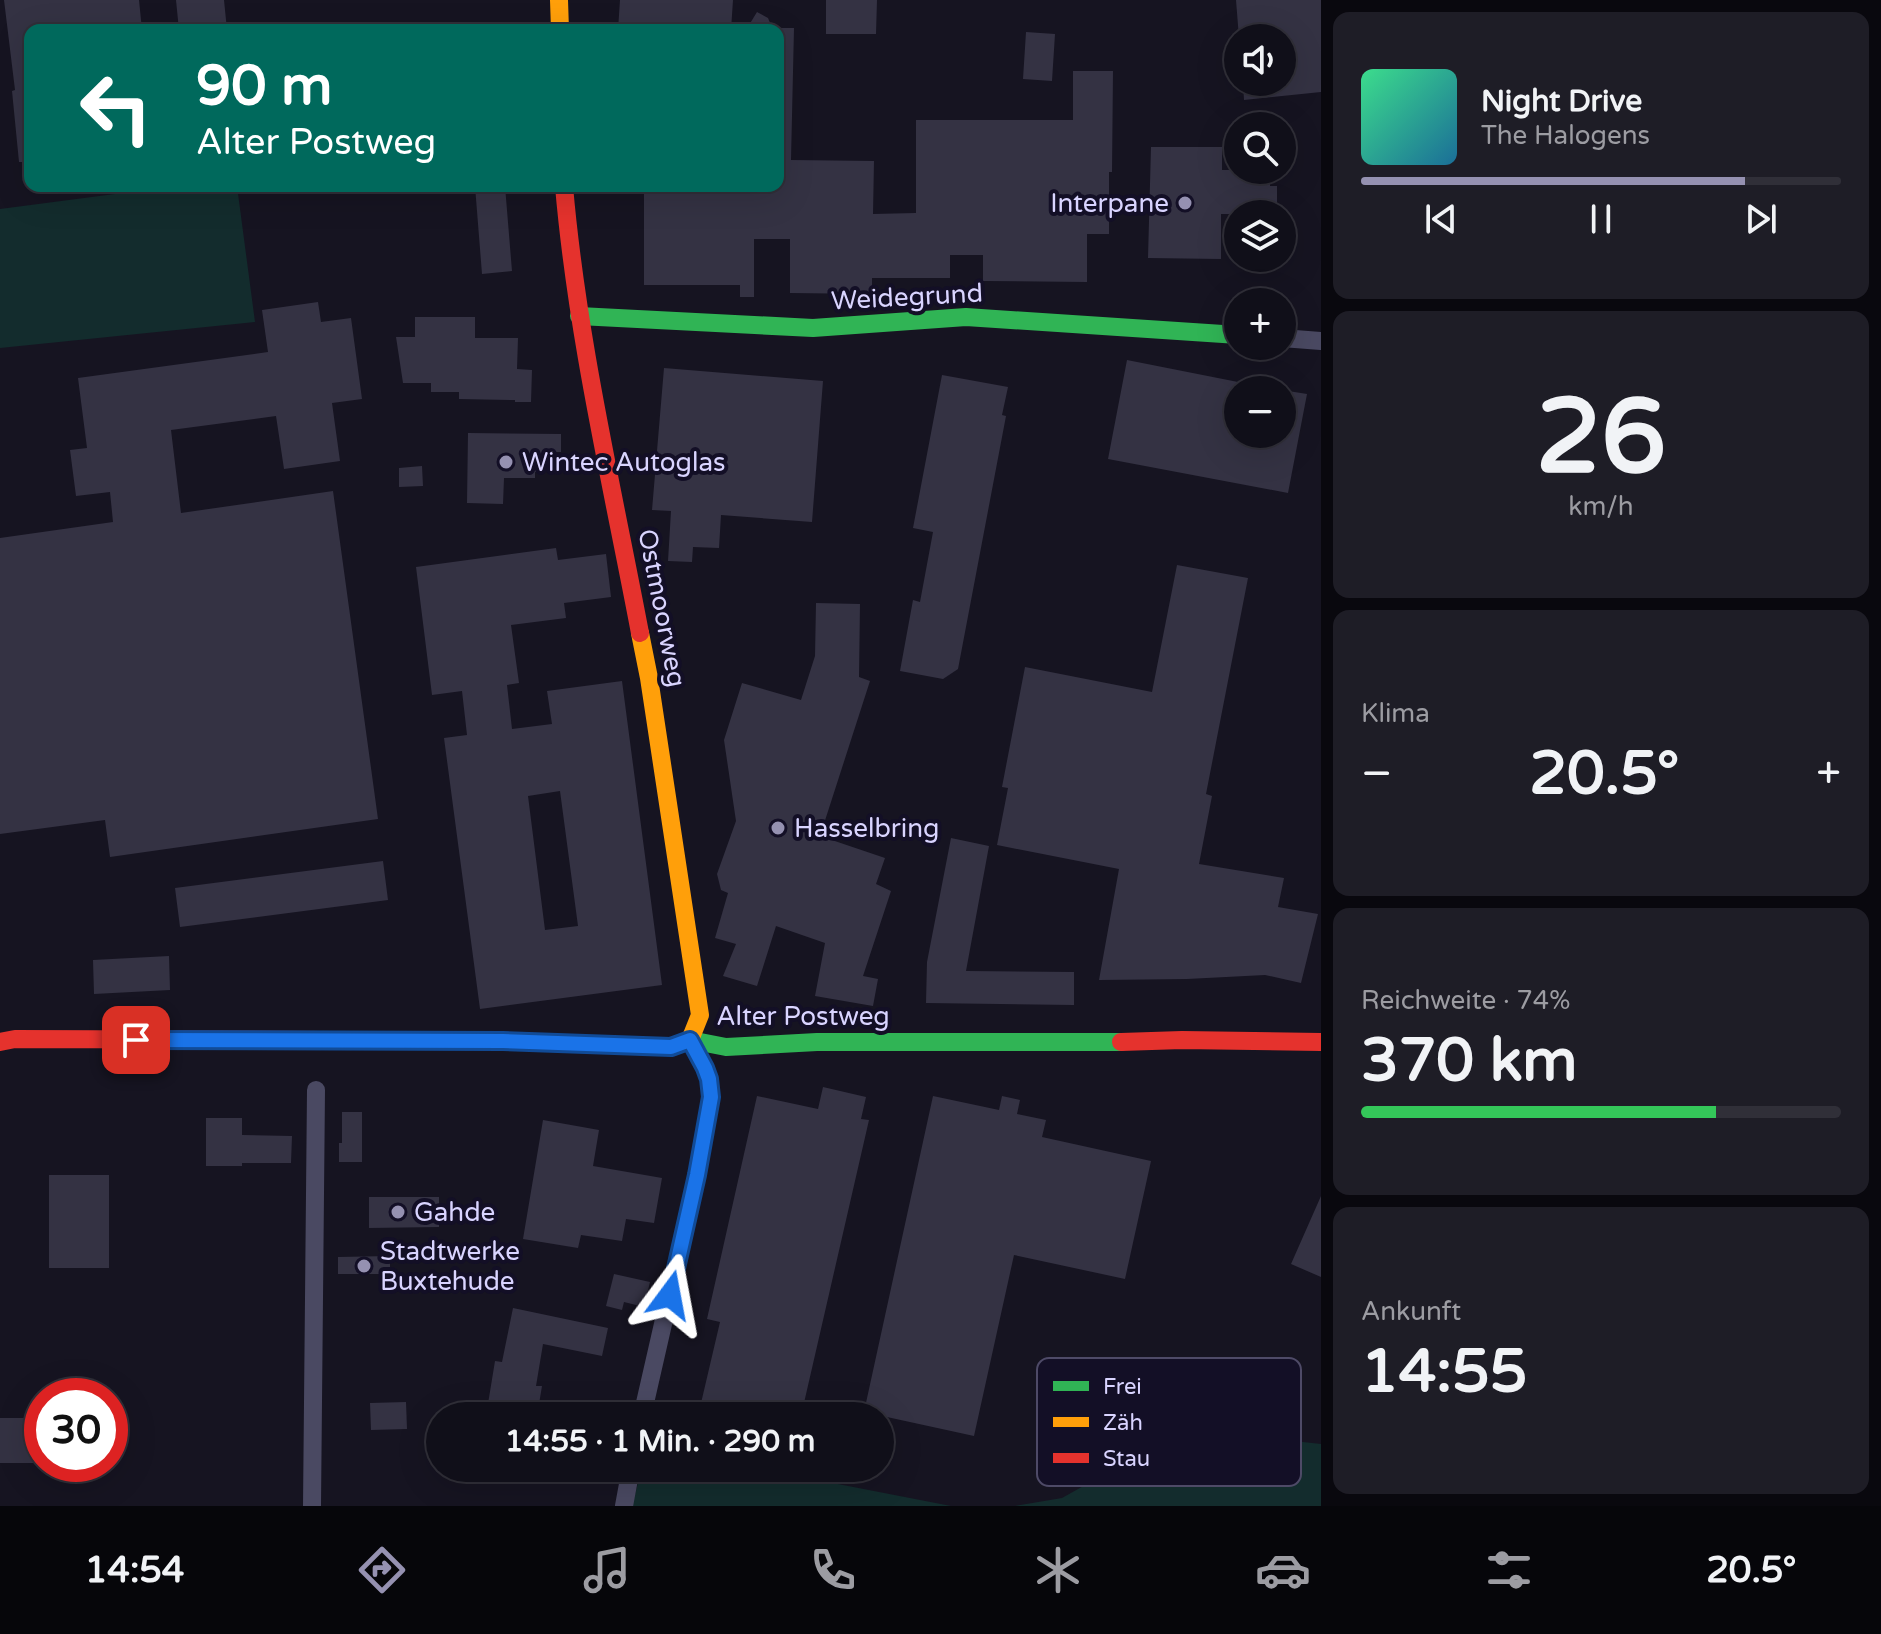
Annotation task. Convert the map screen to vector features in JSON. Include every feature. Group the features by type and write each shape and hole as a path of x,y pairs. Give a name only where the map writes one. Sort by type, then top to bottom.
{"street":[{"path":"559,0 560,24"},
{"name":"Ostmoorweg","path":"565,192 579,316 649,678 700,1015 690,1040"},
{"name":"Weidegrund","path":"579,316 813,328 966,317 1224,334"},
{"path":"1296,339 1321,341"},
{"name":"Alter Postweg","path":"0,1042 15,1039 503,1041 671,1047 690,1040 726,1047 817,1042 1321,1042"},
{"path":"645,1402 697,1175 711,1097 705,1068 690,1040"},
{"path":"312,1506 316,1090"},
{"path":"624,1506 628,1482"}],"green space":[{"path":"130,192 238,192 255,322 0,348 0,209"},
{"path":"1301,1442 1321,1444 1321,1506 1015,1506 1062,1498 1083,1486 1301,1486"},
{"path":"638,1482 828,1482 951,1506 632,1506"}],"building":[{"path":"4,0 139,0 141,24 24,24 24,162 19,162 12,91 15,90"},
{"path":"176,0 224,0 226,24 178,24"},
{"path":"620,0 733,0 731,24 618,24"},
{"path":"826,0 877,0 876,34 826,34"},
{"path":"1236,0 1321,0 1321,92 1296,95 1296,24 1238,24"},
{"path":"757,12 768,18 770,24 750,24"},
{"path":"784,28 794,28 791,160 874,161 873,214 916,213 916,120 1073,120 1073,71 1113,71 1109,234 1087,234 1087,282 983,281 983,255 950,255 950,278 872,278 872,294 790,293 790,239 754,239 754,297 740,297 740,285 644,285 644,192 784,192"},
{"path":"1026,32 1055,34 1052,81 1023,79"},
{"path":"1244,96 1282,96 1244,100"},
{"name":"Interpane","path":"1151,147 1222,147 1224,184 1277,186 1277,200 1224,200 1221,259 1148,258"},
{"path":"475,192 505,192 512,271 482,274"},
{"path":"318,302 321,322 351,318 362,399 332,403 340,461 284,469 276,416 171,430 181,513 333,491 378,819 110,857 105,820 0,834 0,538 113,522 110,492 76,496 70,450 87,448 78,378 268,352 262,310"},
{"path":"415,317 475,317 475,338 518,338 517,369 532,370 531,402 459,399 459,392 431,392 431,383 403,383 396,337 415,337"},
{"path":"1127,360 1224,379 1224,448 1296,448 1296,392 1307,394 1288,493 1108,459"},
{"path":"664,368 823,381 812,522 721,515 719,548 693,547 692,562 668,561 671,511 652,510"},
{"path":"942,375 1008,387 1002,415 1006,416 958,669 943,679 900,671 913,600 920,602 933,532 913,528"},
{"name":"Wintec Autoglas","path":"468,433 561,434 561,452 545,452 544,473 535,472 535,478 504,478 503,504 467,503"},
{"path":"422,466 423,486 399,487 399,468"},
{"path":"556,548 558,560 606,554 611,597 564,603 566,618 511,625 519,683 507,685 512,729 552,724 547,691 622,681 662,985 480,1009 444,738 467,735 462,691 432,695 416,567","holes":["560,791 578,926 545,930 528,796"]},
{"path":"1177,565 1248,578 1206,794 1212,796 1199,864 1284,878 1278,907 1318,914 1301,983 1265,975 1099,980 1119,869 997,845 1008,788 1002,787 1025,667 1152,692"},
{"name":"Hasselbring","path":"816,603 860,604 859,677 870,681 820,836 885,858 876,884 891,891 863,976 878,979 873,1006 815,996 825,943 776,926 757,986 723,976 736,944 715,938 728,893 721,890 717,874 736,821 724,740 742,683 801,700 815,656"},
{"path":"951,838 989,846 966,971 1074,972 1074,1005 926,1003 927,962"},
{"path":"383,861 388,900 180,927 175,888"},
{"path":"169,956 170,990 94,994 93,960"},
{"path":"823,1087 866,1097 861,1119 869,1120 804,1402 701,1402 720,1322 707,1319 757,1096 818,1109"},
{"path":"933,1096 999,1110 1002,1096 1020,1100 1017,1114 1046,1120 1042,1137 1151,1161 1125,1279 1014,1255 974,1436 894,1419 894,1402 866,1402"},
{"path":"342,1112 362,1112 362,1162 339,1162"},
{"path":"206,1118 242,1118 242,1135 292,1136 291,1163 206,1166"},
{"path":"543,1120 599,1130 593,1166 662,1178 654,1223 626,1219 622,1241 581,1235 578,1248 523,1239"},
{"path":"49,1175 109,1175 109,1268 49,1268"},
{"path":"1321,1196 1321,1277 1291,1264"},
{"name":"Gahde","path":"369,1197 439,1197 439,1227 369,1228"},
{"name":"Stadtwerke Buxtehude","path":"390,1256 390,1274 338,1274 338,1257"},
{"path":"614,1274 650,1282 644,1307 624,1302 622,1310 606,1306"},
{"path":"513,1308 608,1328 602,1356 543,1344 536,1386 542,1386 539,1402 488,1402 495,1361 502,1362"},
{"path":"406,1402 407,1429 371,1430 370,1403"},
{"path":"0,1418 24,1418 24,1463 0,1463"}],"traffic: fast":[{"path":"579,316 813,328 966,317 1224,334"},
{"path":"325,1040 503,1041 671,1047 690,1040 726,1047 817,1042 1121,1042"}],"traffic: slow":[{"path":"559,0 560,24"},
{"path":"640,633 700,1015 690,1040"}],"traffic: jam":[{"path":"565,192 586,355 640,633"},
{"path":"0,1042 15,1039 325,1040"},
{"path":"1121,1042 1321,1042"}],"place":[{"name":"Interpane","path":"1185,203"},
{"name":"Wintec Autoglas","path":"506,462"},
{"name":"Hasselbring","path":"778,828"},
{"name":"Gahde","path":"398,1212"},
{"name":"Stadtwerke Buxtehude","path":"364,1266"}],"route":[{"path":"136,1040 503,1041 671,1047 690,1040 705,1068 711,1097 670,1295"}]}
